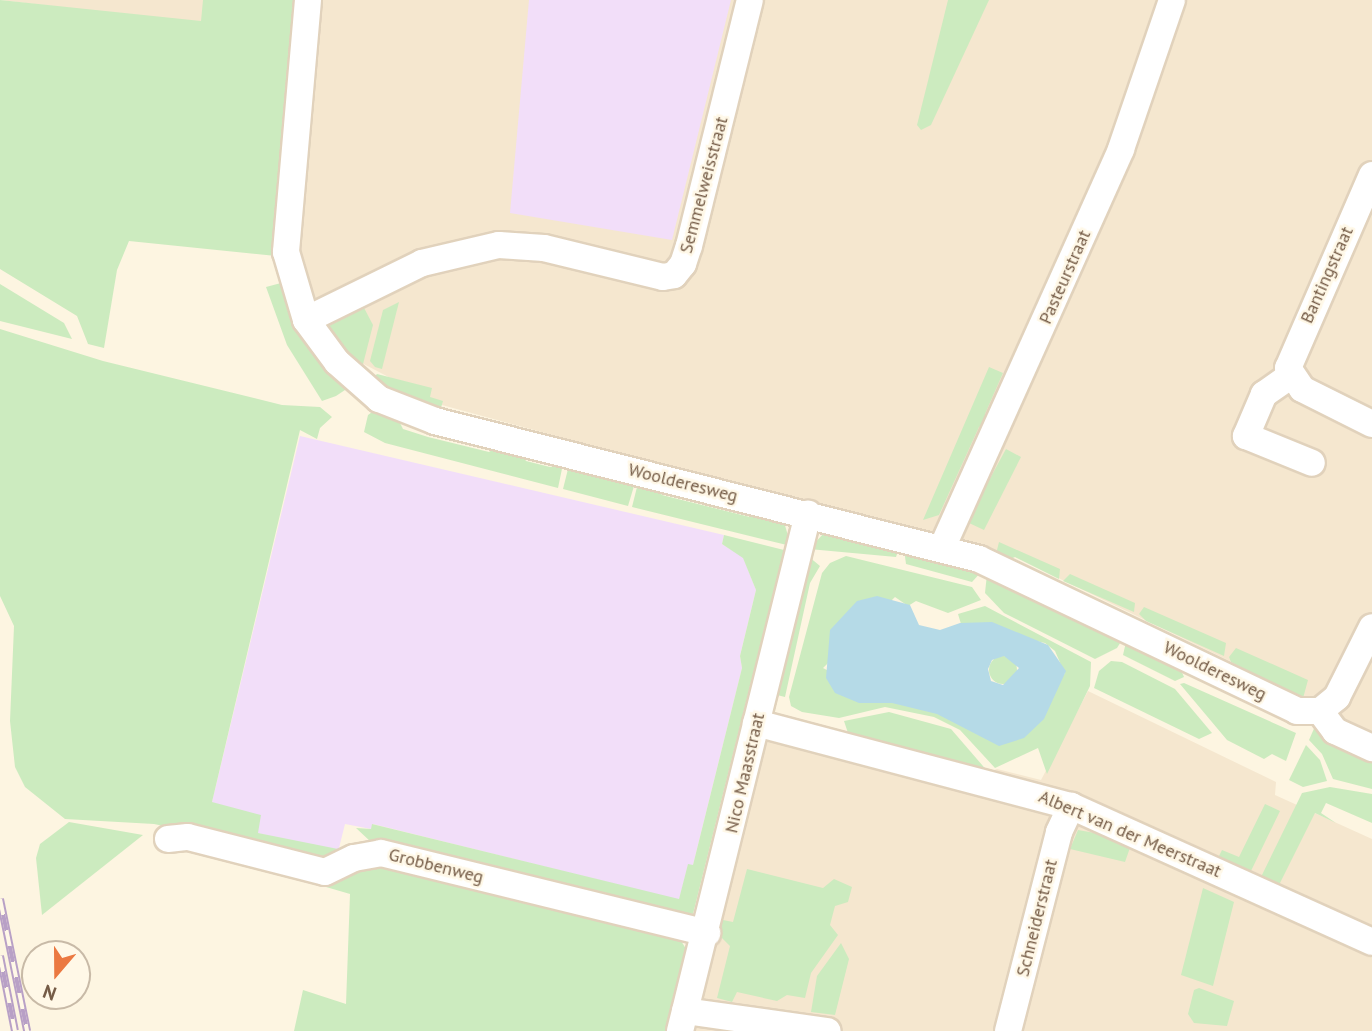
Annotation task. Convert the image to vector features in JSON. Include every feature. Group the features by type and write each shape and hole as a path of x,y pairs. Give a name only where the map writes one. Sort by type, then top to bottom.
{"street":[{"name":"Woolderesweg","path":"308,0 286,234 292,277 306,320 357,382 406,413 942,548 989,564 1297,711 1320,711"},
{"name":"Semmelweisstraat","path":"306,320 422,263 450,253 499,245 544,248 663,276 674,275 684,264 689,246 750,0"},
{"name":"Pasteurstraat","path":"942,548 1121,149 1172,0"},
{"name":"Bantingstraat","path":"1290,376 1290,359 1364,213 1372,174"},
{"path":"1312,463 1246,436 1264,394 1290,376 1302,389 1372,424"},
{"name":"Nico Maasstraat","path":"683,1021 707,933 808,514"},
{"path":"1372,626 1337,697 1320,711 1335,731 1372,748"},
{"name":"Albert van der Meerstraat","path":"757,723 1071,806 1372,942"},
{"name":"Schneiderstraat","path":"1008,1031 1059,832 1071,806"},
{"name":"Grobbenweg","path":"168,839 188,837 326,872 354,858 381,853 707,933"},
{"path":"683,1021 828,1031"}],"shaded area":[{"path":"0,0 1372,0 1372,741 1285,696 1282,687 1264,678 1255,681 1250,672 1234,663 1015,557 1007,560 951,537 821,508 442,405 337,350 300,264 320,37"},
{"path":"529,0 731,0 672,240 510,213"},
{"path":"300,436 724,535 722,544 743,557 756,590 740,656 742,668 693,865 688,865 679,900 373,824 371,829 345,824 338,852 257,833 212,802"},
{"path":"1088,691 1276,782 1275,795 1372,839 1372,1031 670,1031 749,715 989,772 997,769 1041,780"}],"green space":[{"path":"0,0 201,21 203,0 297,0 281,144 276,256 129,241 117,270 104,348 88,344 77,316 0,269"},
{"path":"948,0 989,0 931,125 921,130 917,125"},
{"path":"281,283 288,306 348,388 336,396 322,401 287,345 266,287"},
{"path":"0,284 64,323 72,339 0,321"},
{"path":"399,302 382,369 375,367 370,361 383,310"},
{"path":"362,304 373,325 361,372 329,333 329,326"},
{"path":"0,329 103,361 282,405 320,407 332,417 320,428 317,439 300,430 212,802 261,815 258,833 353,852 338,862 154,824 65,819 25,787 15,767 10,721 14,626 0,596"},
{"path":"989,367 1003,373 985,414 988,422 979,427 939,515 923,520"},
{"path":"377,374 432,388 430,397 443,401 440,411 416,404 371,380"},
{"path":"375,410 399,421 403,429 428,437 489,452 497,447 521,453 526,461 550,467 563,464 558,488 385,443 364,432 368,415"},
{"path":"1006,449 1021,457 984,530 969,523 969,517"},
{"path":"569,465 634,486 628,506 563,489"},
{"path":"638,483 658,488 662,495 750,517 760,512 784,522 791,546 632,507"},
{"path":"825,532 899,548 896,557 809,549"},
{"path":"724,535 784,550 693,914 371,842 356,828 371,829 372,824 679,899 688,864 693,865 742,668 740,656 756,590 743,558 722,544"},
{"path":"999,542 1060,569 1059,579 1015,557 1007,560 996,554"},
{"path":"904,549 982,571 972,582 906,564"},
{"path":"808,556 820,566 810,583 785,697 773,694"},
{"path":"846,556 972,587 981,600 948,613 916,601 908,606 895,597 823,668 885,700 925,707 1065,674 1055,651 1045,643 961,624 958,614 985,606 1091,662 1090,686 1047,774 1038,748 995,768 960,730 934,717 885,707 839,718 802,712 791,706 789,697 822,573 830,563"},
{"path":"987,574 1122,640 1117,648 1095,659 1004,613 985,593"},
{"path":"1070,574 1135,603 1134,612 1063,581"},
{"path":"1144,607 1226,643 1224,656 1146,621 1139,614"},
{"path":"1126,642 1180,668 1184,677 1175,681 1123,655"},
{"path":"1236,648 1308,680 1302,702 1264,678 1253,680 1250,672 1231,662 1229,657"},
{"path":"1003,656 1013,660 1017,670 1013,680 1003,684 993,680 989,670 993,660"},
{"path":"1111,661 1122,662 1175,689 1212,733 1199,739 1094,688 1099,671"},
{"path":"1184,683 1296,733 1286,761 1272,754 1264,759 1227,740 1180,684"},
{"path":"889,712 951,729 989,773 850,739 844,721"},
{"path":"1316,724 1372,754 1372,789 1333,779 1322,754 1309,740"},
{"path":"1306,745 1320,760 1327,781 1303,787 1289,780"},
{"path":"1330,787 1372,794 1372,823 1326,803 1321,813 1336,823 1315,813 1279,885 1261,877 1302,793"},
{"path":"1265,804 1280,811 1250,873 1218,858 1222,850 1239,857"},
{"path":"69,822 143,835 42,915 36,858 40,844"},
{"path":"1098,827 1132,842 1125,862 1070,849 1078,830 1095,833"},
{"path":"367,862 678,936 688,952 671,1031 294,1031 303,990 346,1004 350,894 285,875"},
{"path":"747,869 823,888 834,879 852,887 848,902 835,906 830,925 838,935 811,973 805,998 787,995 777,1001 737,992 732,1002 717,998 730,946 719,935 723,920 733,922"},
{"path":"1203,888 1234,902 1213,986 1181,975"},
{"path":"841,943 849,959 835,1015 811,1012 817,976"},
{"path":"1199,988 1234,1001 1227,1026 1194,1023 1188,1014 1194,990"}],"water":[{"path":"877,596 910,605 919,625 940,630 960,623 992,622 1048,645 1066,671 1044,719 1024,738 999,746 937,714 892,703 859,703 835,693 826,678 830,630 857,601","holes":["1004,656 1019,668 1003,685 991,681 988,669 992,660"]}],"railway":[{"path":"0,899 27,1031"},
{"path":"0,956 15,1031"}]}
